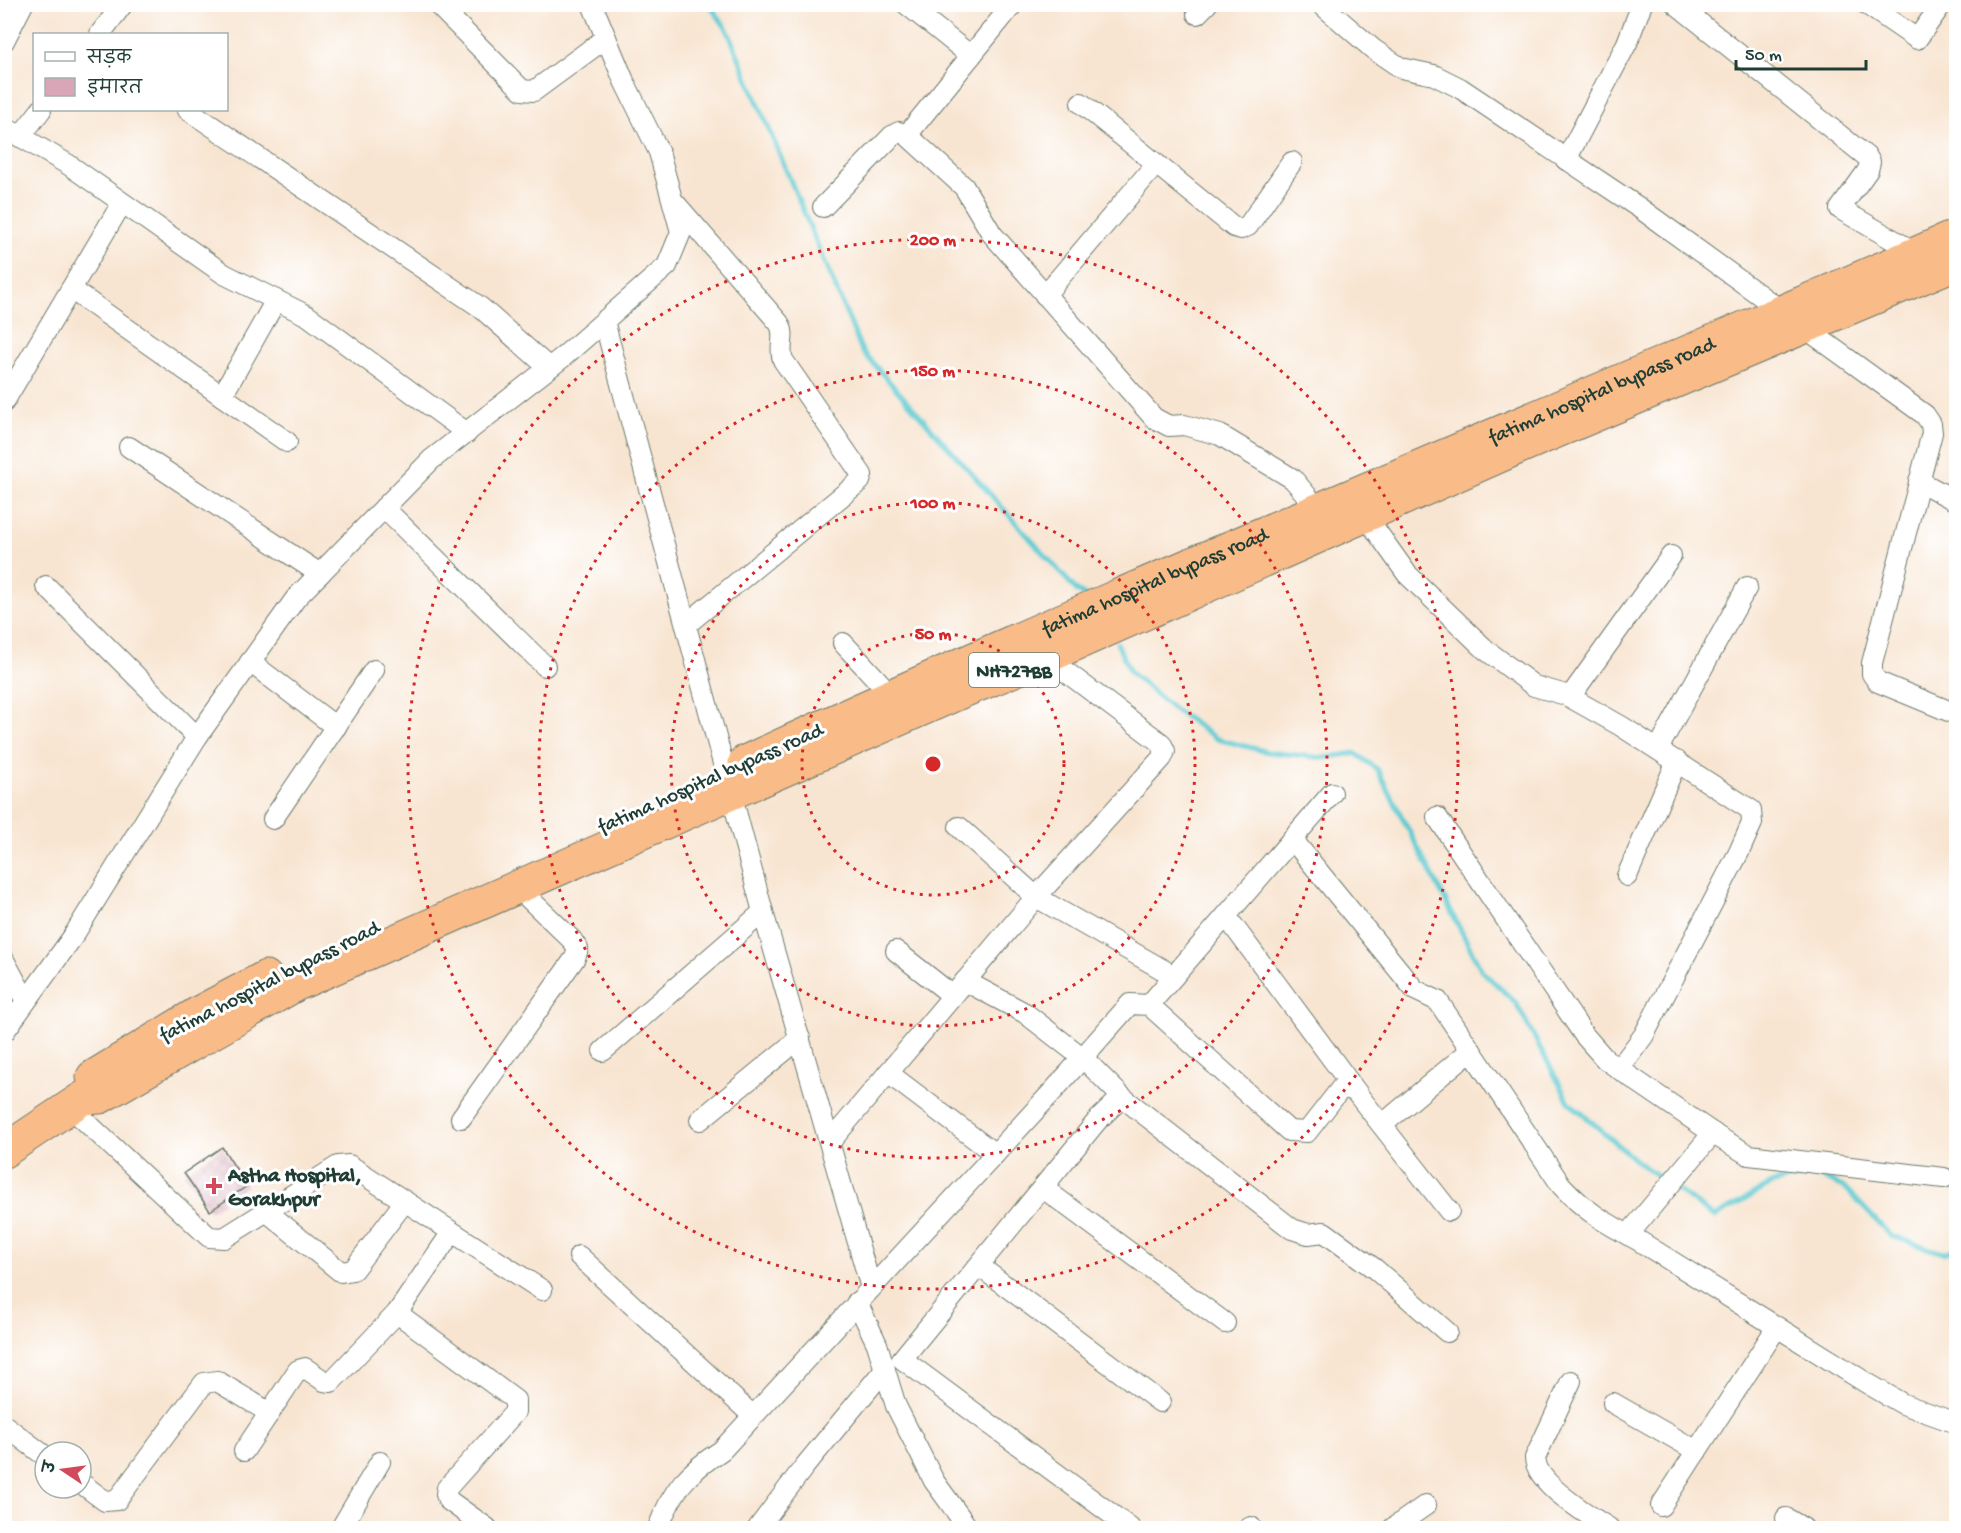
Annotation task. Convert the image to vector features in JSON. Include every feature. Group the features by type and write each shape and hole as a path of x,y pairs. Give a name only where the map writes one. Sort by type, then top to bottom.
{"highway":[{"name":"fatima hospital bypass road","path":"1792,321 1916,254 1956,236"},
{"name":"fatima hospital bypass road","path":"76,1102 93,1075 200,1012 287,966 402,912 730,782 891,695 1046,657 1359,505 1792,321 1956,263"},
{"name":"fatima hospital bypass road","path":"4,1151 76,1102 100,1097 295,985 516,886 730,782 959,679 1318,509 1359,505"}],"street":[{"path":"101,33 123,4"},
{"path":"437,4 522,90 528,92 534,91 606,38"},
{"path":"4,1032 72,938 197,736 296,598 431,460 549,368 667,266 681,232 659,152 592,4"},
{"path":"906,4 971,56"},
{"path":"1321,4 1373,49 1401,68 1434,75 1460,88 1641,209 1792,321 1925,415 1931,424 1932,433 1872,663 1872,674 1878,682 1956,714"},
{"path":"1566,160 1627,43 1642,4"},
{"path":"1676,4 1867,157 1870,162 1868,170 1840,209 1916,254"},
{"path":"1866,4 1917,39 1942,4"},
{"path":"907,135 1009,6"},
{"path":"4,41 15,11"},
{"path":"1081,103 1234,227 1241,230 1248,226 1292,162"},
{"path":"40,111 12,132 69,165 224,274 308,316 467,433"},
{"path":"189,111 480,308 549,368"},
{"path":"823,207 892,136 899,132 907,135 964,187 992,234 1154,418 1169,426 1184,425 1220,435 1293,479 1318,509"},
{"path":"1045,295 1156,164"},
{"path":"672,199 779,323 784,335 781,354 783,360 862,476 860,482 687,624"},
{"path":"4,402 122,203"},
{"path":"71,289 287,442"},
{"path":"222,396 276,300"},
{"path":"604,321 764,912 871,1288"},
{"path":"129,447 320,574"},
{"path":"1919,481 1956,501"},
{"path":"1359,505 1407,574 1486,650 1534,686 1570,697 1658,749 1751,810 1752,824 1644,1035 1619,1069"},
{"path":"384,508 545,666"},
{"path":"1570,697 1671,556"},
{"path":"46,586 197,736"},
{"path":"1658,749 1747,587"},
{"path":"843,643 891,695"},
{"path":"830,1142 1036,897 1162,758 1165,751 1161,743 1046,657"},
{"path":"250,662 336,727"},
{"path":"273,819 374,670"},
{"path":"1627,876 1677,761"},
{"path":"1149,1005 1332,794"},
{"path":"1437,817 1584,1035 1605,1059 1619,1069 1749,1155 1944,1178"},
{"path":"959,827 1036,897 1174,976"},
{"path":"1292,839 1415,990 1438,1000 1561,1185 1599,1221 1628,1235 1904,1404 1956,1423"},
{"path":"461,1118 575,958 578,949 572,940 516,886"},
{"path":"603,1051 764,912"},
{"path":"1226,916 1361,1098 1449,1211"},
{"path":"896,951 959,988 1025,1013 1083,1058 1122,1097 1292,1229 1308,1234 1324,1232 1375,1269 1447,1332"},
{"path":"4,960 26,1001"},
{"path":"658,1528 673,1492 695,1468 722,1450 1130,1004 1149,1005 1289,1131 1306,1132 1342,1087 1355,1091 1361,1098"},
{"path":"700,1120 800,1038"},
{"path":"1382,1125 1471,1050"},
{"path":"888,1073 995,1154"},
{"path":"758,1528 804,1467 902,1359 1097,1121 1122,1097"},
{"path":"76,1102 209,1237 224,1238 344,1164 349,1165 542,1290"},
{"path":"1628,1235 1713,1133"},
{"path":"1043,1188 1225,1323"},
{"path":"266,1211 342,1272 348,1273 353,1270 405,1201"},
{"path":"244,1451 298,1370 305,1368 324,1381 331,1382 396,1312 452,1232"},
{"path":"579,1256 752,1415"},
{"path":"980,1266 1160,1402"},
{"path":"857,1302 877,1344 896,1406 934,1481 968,1528"},
{"path":"396,1312 515,1400 515,1412 447,1488 448,1500 487,1528"},
{"path":"1661,1506 1777,1328"},
{"path":"902,1359 1130,1528"},
{"path":"93,1492 105,1501 117,1500 204,1383 210,1380 217,1381 270,1413"},
{"path":"1571,1381 1535,1458 1536,1464 1560,1493 1609,1528"},
{"path":"1613,1403 1697,1451"},
{"path":"4,1425 33,1447"},
{"path":"342,1528 380,1462"},
{"path":"1393,1528 1426,1505"},
{"path":"1786,1518 1803,1528"}],"building":[{"path":"222,1147 247,1186 210,1211 184,1173"}],"waterway":[{"path":"709,4 727,29 862,351 1077,591 1087,597"},
{"path":"1117,643 1130,672 1172,708 1217,739 1268,752 1324,758 1355,753 1377,769 1482,971 1516,1003 1569,1102 1635,1160 1715,1217 1773,1183 1813,1173 1845,1188 1891,1236 1943,1253 1956,1249"}],"place":[{"name":"Astha Hospital, Gorakhpur","path":"214,1186"}]}
